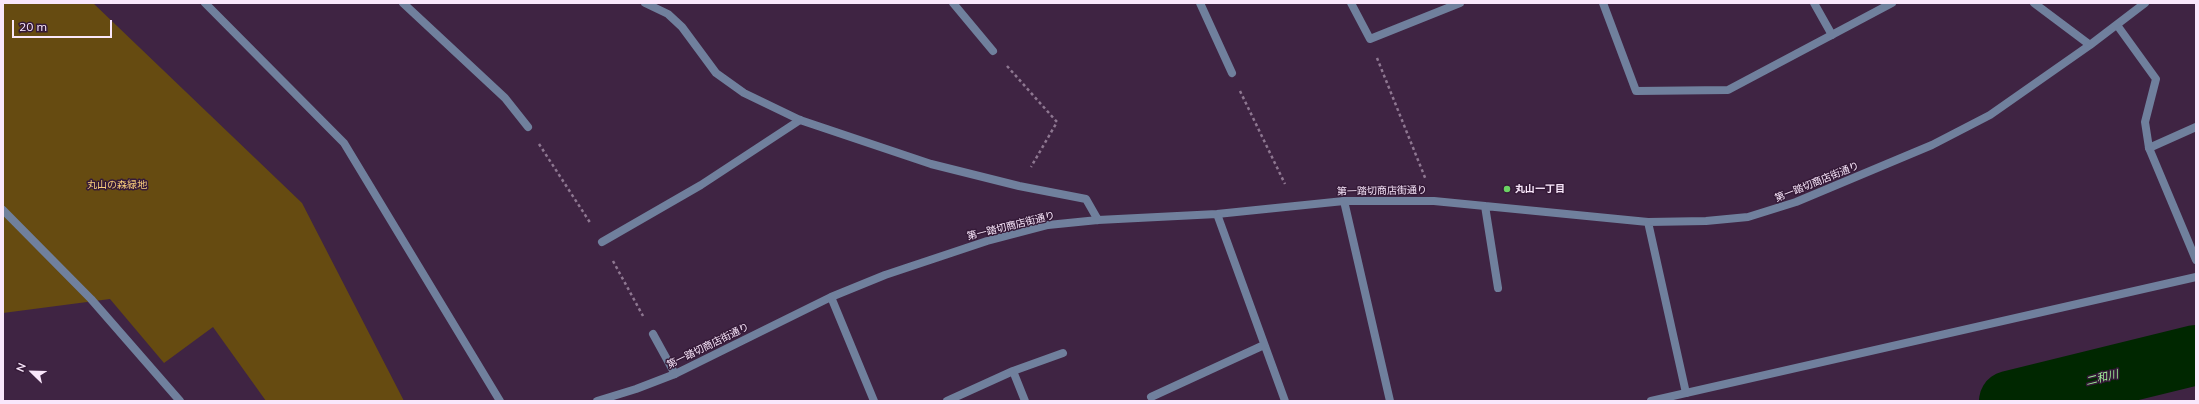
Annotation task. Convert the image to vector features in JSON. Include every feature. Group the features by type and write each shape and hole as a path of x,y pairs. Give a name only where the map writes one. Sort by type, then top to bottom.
{"street":[{"path":"205,3 344,143 500,401"},
{"path":"403,3 505,98 528,127"},
{"path":"645,3 668,14 682,27 716,73 744,93 800,120 931,164 1019,186 1086,199 1098,220"},
{"path":"953,3 993,51"},
{"path":"1200,3 1232,73"},
{"path":"1351,3 1370,39 1460,3"},
{"path":"1603,3 1636,91 1728,90 1892,3"},
{"path":"1814,3 1832,35"},
{"path":"2034,3 2090,45"},
{"name":"第一踏切商店街通り","path":"597,401 636,389 675,374 831,296 885,275 987,241 1048,225 1098,220 1217,214 1344,201 1434,201 1648,222 1706,221 1748,217 1796,202 1932,145 1990,115 2090,45 2145,3"},
{"path":"2116,25 2156,79 2145,122 2149,148 2196,260"},
{"path":"602,242 701,185 800,120"},
{"path":"2149,148 2196,127"},
{"path":"1344,201 1390,401"},
{"path":"1485,206 1498,288"},
{"path":"3,210 91,299 180,401"},
{"path":"1217,214 1264,345 1286,401"},
{"path":"1648,222 1686,393"},
{"path":"1651,401 2196,277"},
{"path":"831,296 874,401"},
{"path":"653,334 675,374"},
{"path":"1151,397 1264,345"},
{"path":"947,401 1013,371 1063,353"},
{"path":"1013,371 1025,401"}],"path":[{"path":"993,51 1057,122 1019,186"},
{"path":"1375,52 1434,201"},
{"path":"1232,73 1294,205"}],"green space":[{"name":"丸山の森緑地","path":"3,3 93,3 302,203 404,401 266,401 213,327 164,363 110,299 3,313"}],"waterway":[{"name":"二和川","path":"2009,401 2196,355"}],"place":[{"name":"丸山一丁目","path":"1507,189"}]}
